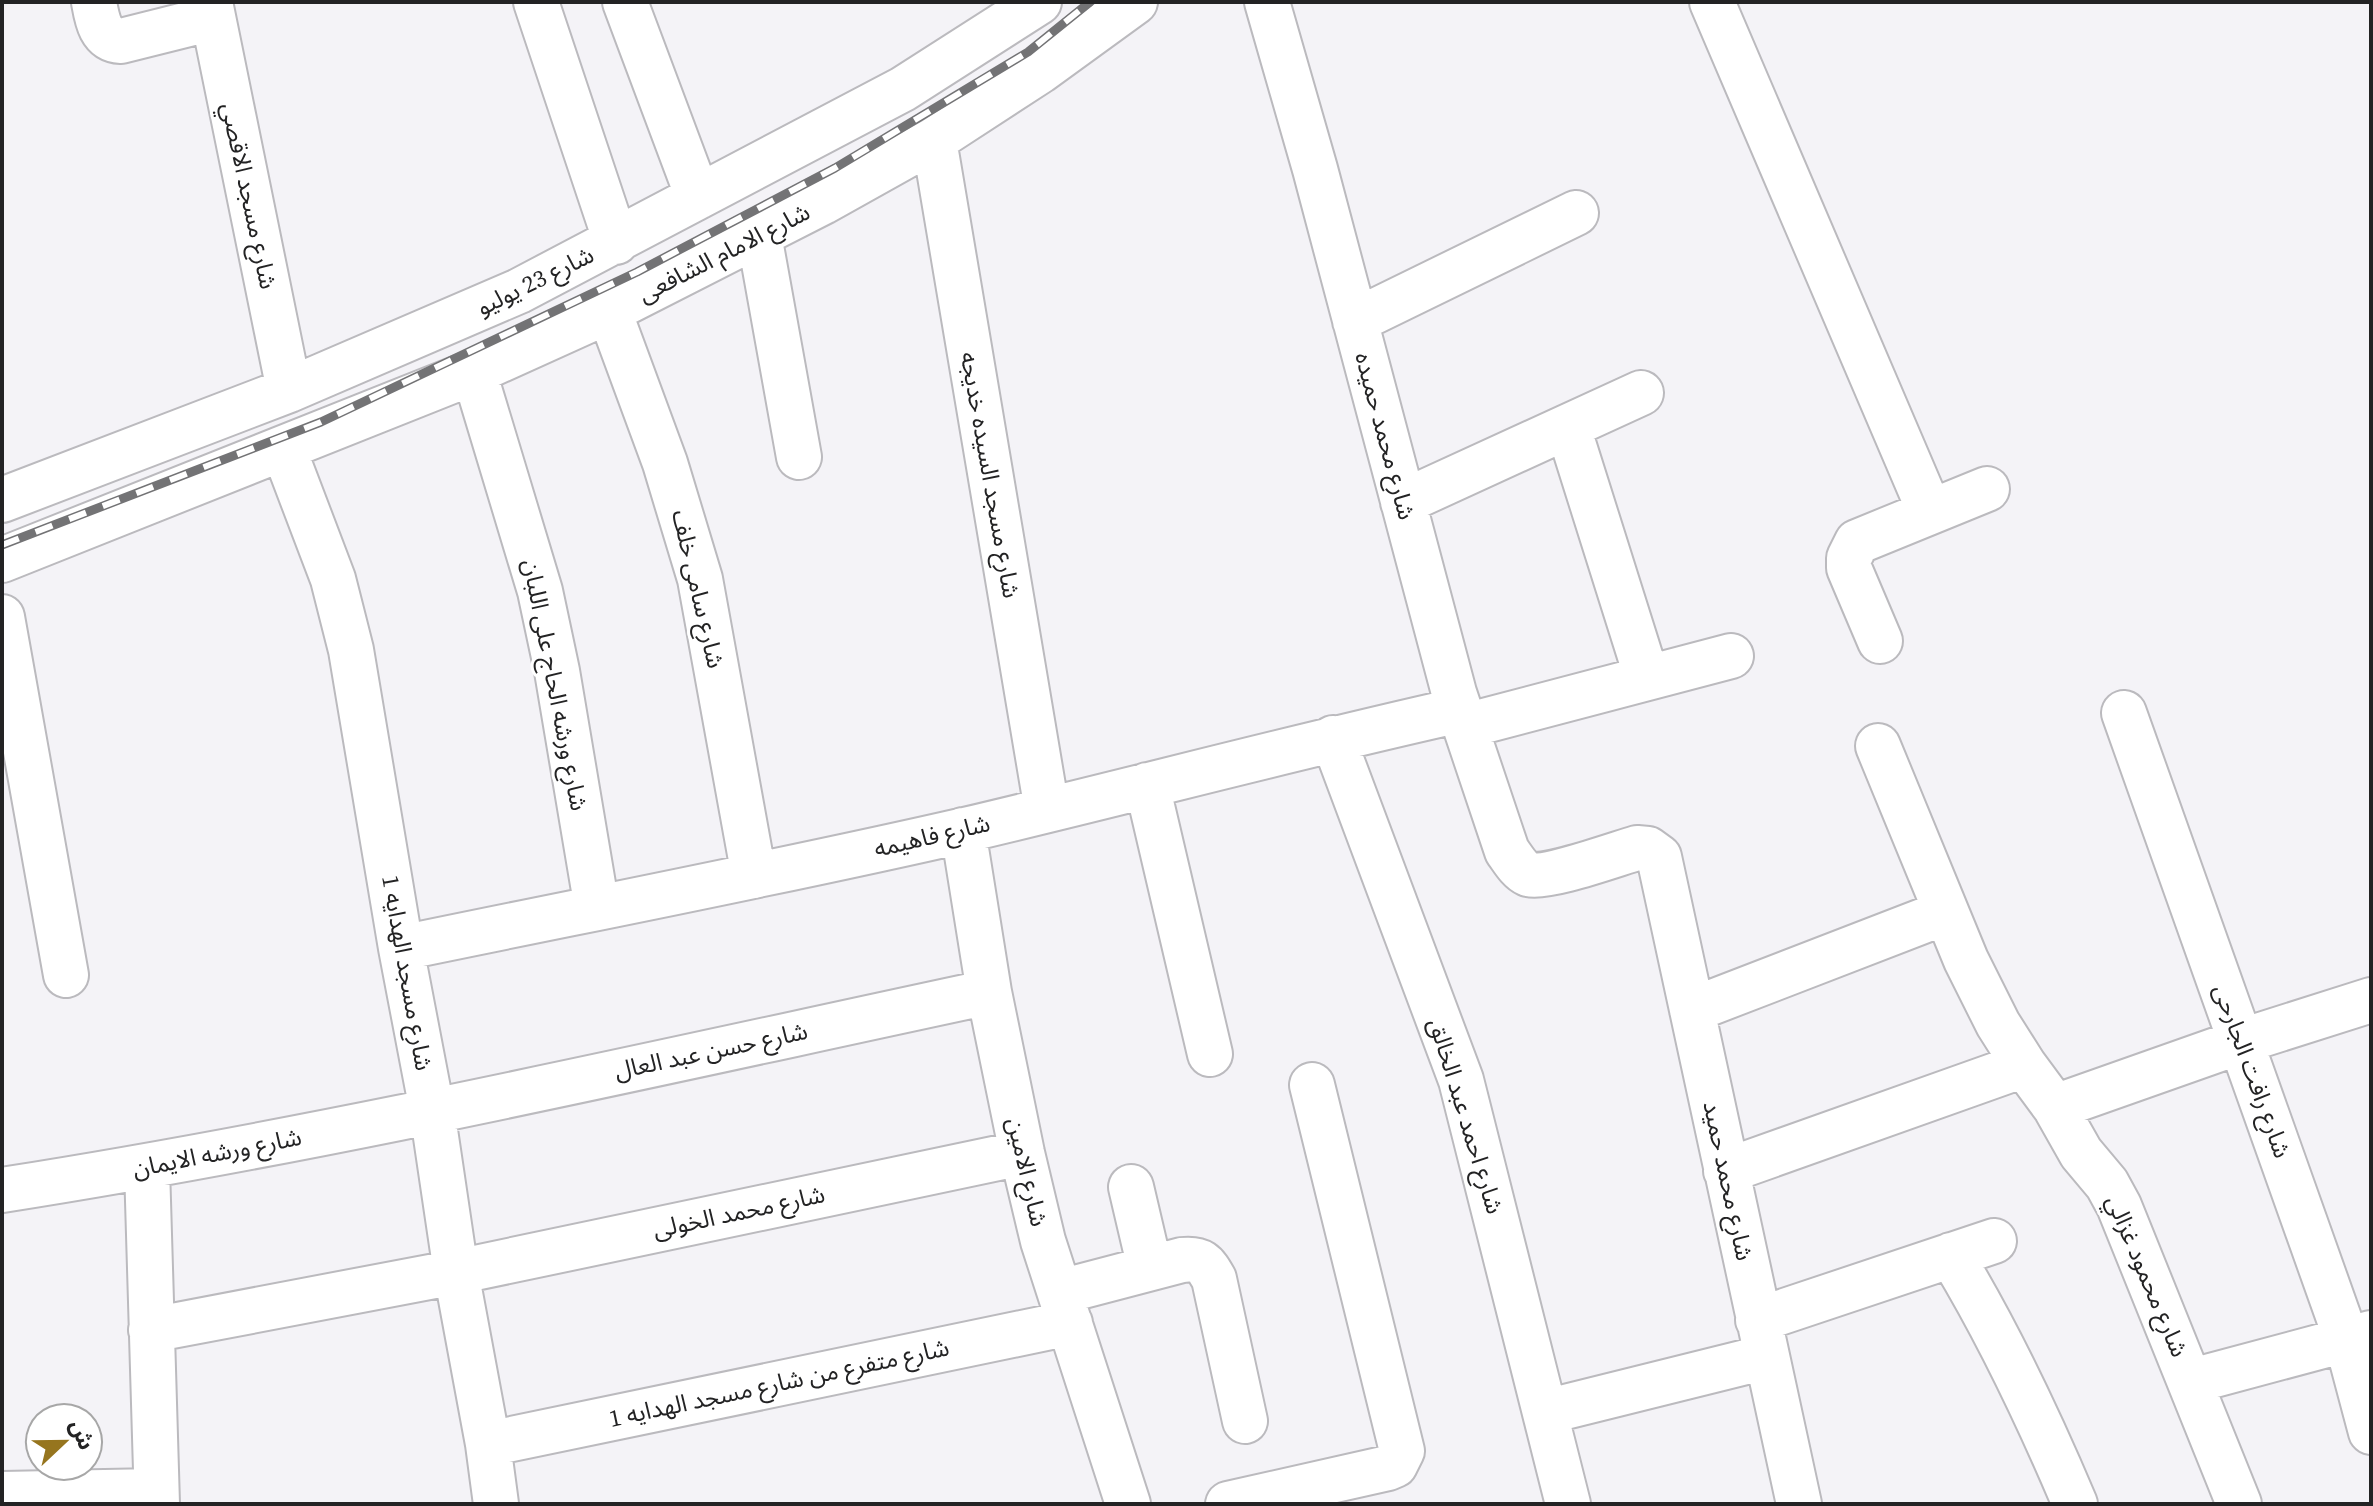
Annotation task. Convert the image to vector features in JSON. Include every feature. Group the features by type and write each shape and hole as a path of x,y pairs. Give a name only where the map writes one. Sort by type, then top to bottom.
{"street":[{"path":"94,2 98,22 106,36 121,41 212,10"},
{"path":"536,2 616,242"},
{"path":"625,2 698,197"},
{"name":"شارع 23 يوليو","path":"2,500 289,390 519,291 903,89 1039,2"},
{"name":"شارع الامام الشافعى","path":"2,560 284,450 474,372 609,311 759,235 934,140 1040,71 1135,2"},
{"name":"شارع محمد حميده","path":"1267,2 1462,718 1507,851 1516,865 1529,874 1545,875 1637,848 1648,849 1659,857"},
{"path":"1712,2 1930,512"},
{"name":"شارع مسجد الاقصي","path":"212,10 289,390"},
{"name":"شارع مسجد السيده خديجه","path":"934,140 1047,810"},
{"path":"1355,321 1576,213"},
{"path":"759,235 799,457"},
{"name":"شارع سامى خلف","path":"609,311 665,463 700,579 754,876"},
{"name":"شارع ورشه الحاج على اللبان","path":"474,372 540,591 557,671 597,908"},
{"path":"1403,502 1641,393"},
{"path":"1568,427 1647,678"},
{"name":"شارع مسجد الهدايه 1","path":"284,450 333,579 351,650 401,948 432,1110 496,1504"},
{"path":"1880,641 1852,577 1849,558 1852,550 1865,536 1987,489"},
{"path":"2,617 66,975"},
{"name":"شارع فاهيمه","path":"401,948 754,876 1047,810 1333,738 1462,718 1647,678 1731,656"},
{"name":"شارع رافت الجارحى","path":"2124,713 2242,1041 2359,1335 2371,1432"},
{"name":"شارع احمد عبد الخالق","path":"1333,738 1461,1080 1568,1504"},
{"name":"شارع محمود غزالي","path":"1878,746 1972,973 1998,1024 2119,1206 2239,1504"},
{"path":"1147,785 1210,1054"},
{"name":"شارع الامين","path":"963,830 989,992 1043,1241 1128,1504"},
{"name":"شارع محمد حميد","path":"1659,857 1799,1504"},
{"path":"1692,1010 1946,912"},
{"name":"شارع حسن عبد العال","path":"432,1110 989,992"},
{"path":"2055,1107 2242,1041 2371,1000"},
{"path":"1726,1171 2024,1065"},
{"path":"1228,1504 1388,1468 1399,1459 1400,1444 1312,1085"},
{"name":"شارع ورشه الايمان","path":"2,1190 147,1167 432,1110"},
{"name":"شارع محمد الخولى","path":"151,1330 456,1272 1022,1153"},
{"path":"2,1494 157,1497 147,1167"},
{"path":"1131,1187 1150,1268"},
{"path":"1545,1412 1762,1339 1951,1255 1994,1241"},
{"path":"1951,1255 1978,1299 2047,1436 2075,1504"},
{"name":"شارع متفرع من شارع مسجد الهدايه 1","path":"488,1444 1065,1307 1150,1268 1195,1259 1205,1263 1214,1279 1245,1421"},
{"path":"2192,1381 2359,1335"}],"railway":[{"path":"2,545 321,422 637,272 835,168 1028,52 1090,2"}]}
